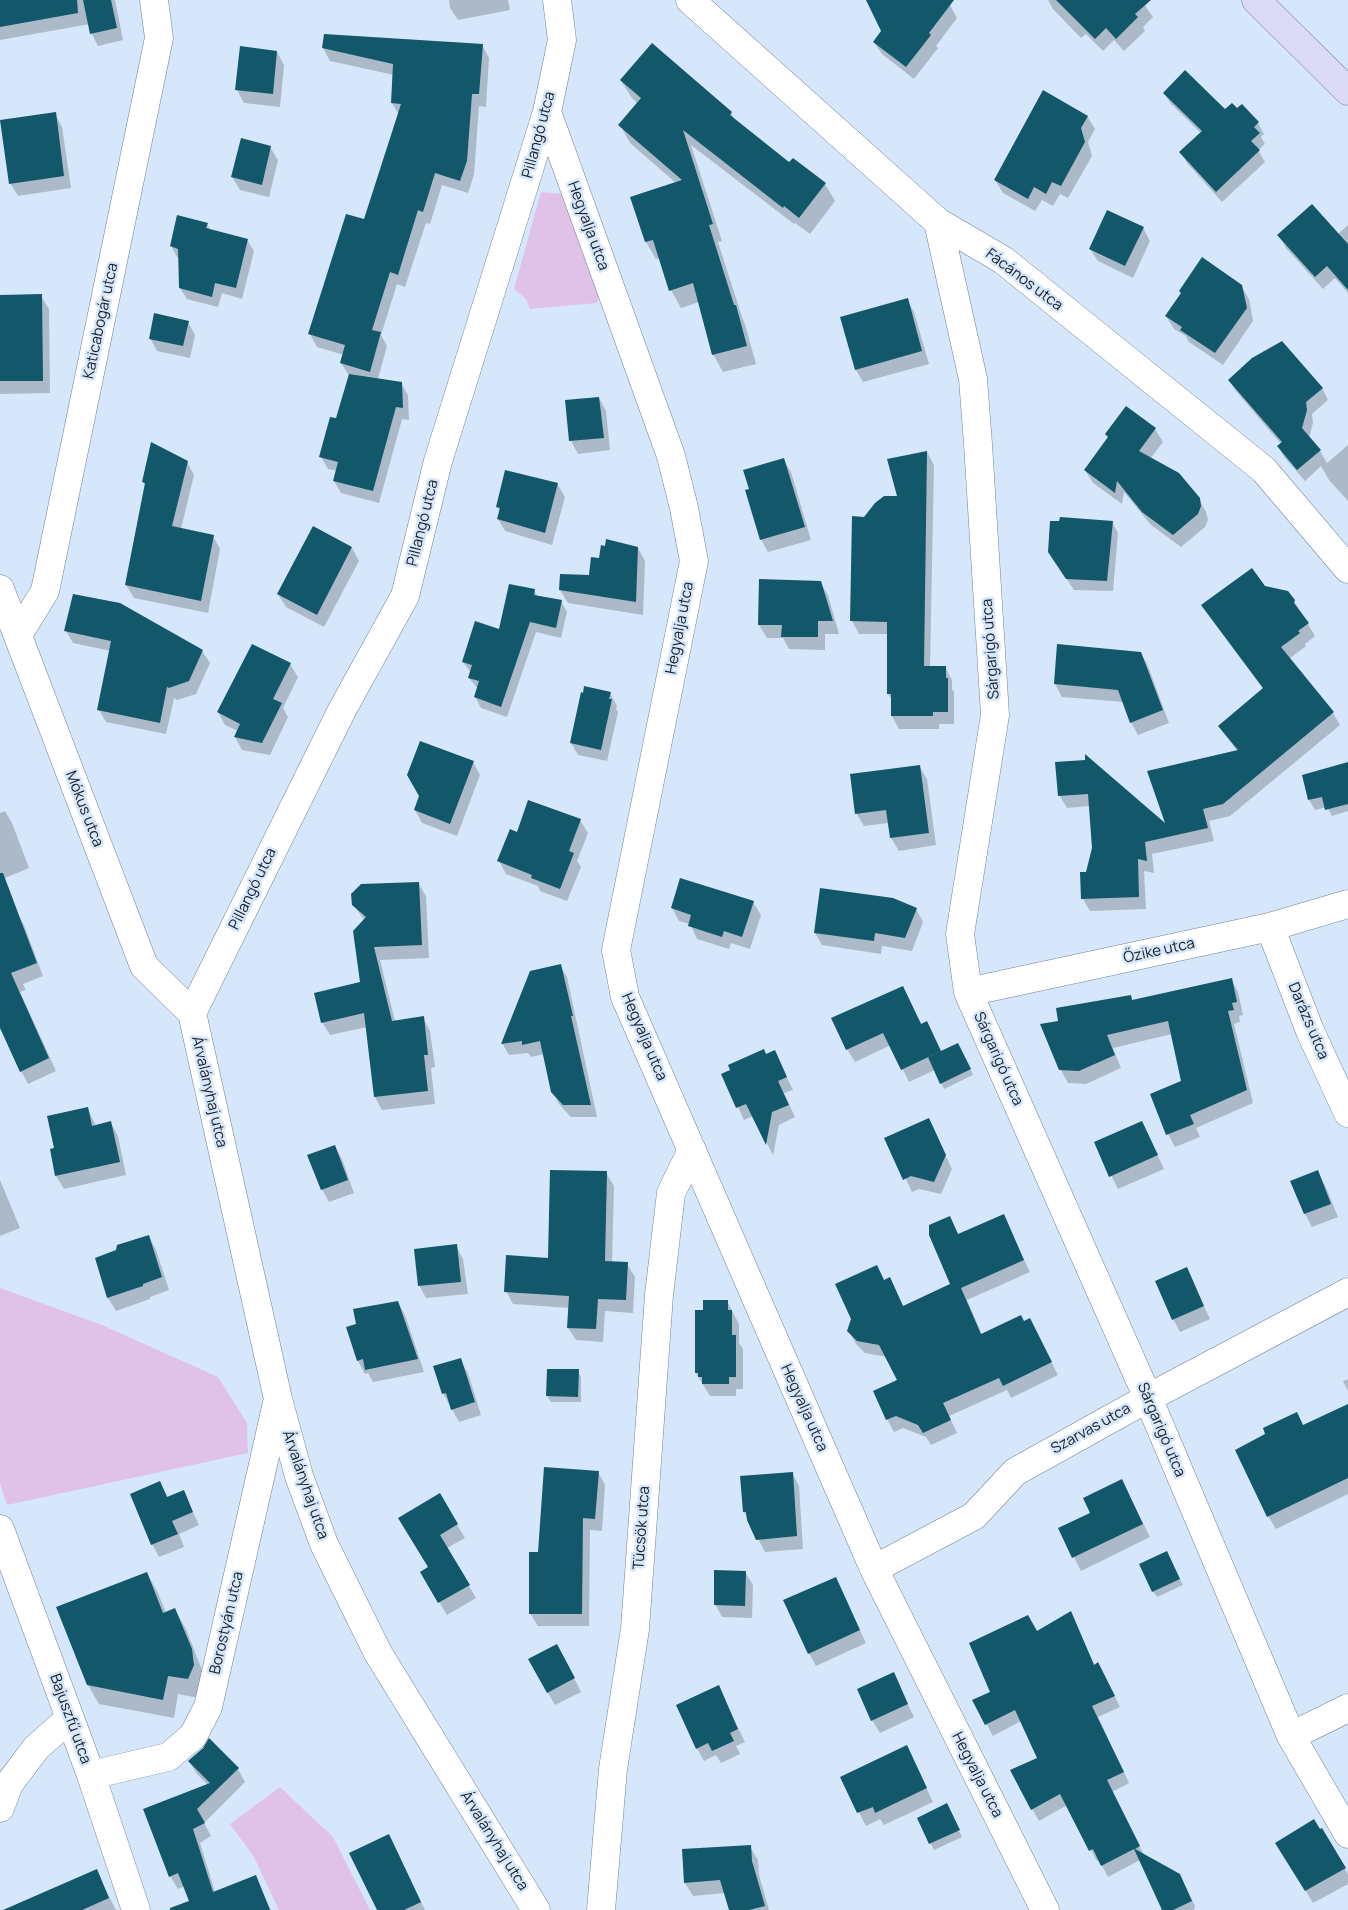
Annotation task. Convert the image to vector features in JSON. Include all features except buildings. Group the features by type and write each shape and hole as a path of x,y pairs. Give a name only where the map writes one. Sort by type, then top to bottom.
{"street":[{"name":"Katicabogár utca","path":"18,635 45,591 159,38 154,0"},
{"name":"Pillangó utca","path":"192,1013 342,710 405,596 438,460 547,112 562,40 557,0"},
{"name":"Fácános utca","path":"690,0 938,222 1003,260 1264,470 1348,569"},
{"path":"1256,0 1348,91"},
{"name":"Hegyalja utca","path":"547,112 670,456 684,508 694,561 616,950 625,997 874,1569 1045,1910"},
{"name":"Sárgarigó utca","path":"938,222 973,379 996,715 960,934 968,992 1148,1398 1291,1736 1348,1834"},
{"name":"Mókus utca","path":"0,588 144,966 192,1013"},
{"name":"Őzike utca","path":"968,992 1270,927 1348,904"},
{"name":"Darázs utca","path":"1270,927 1310,1031 1348,1113"},
{"name":"Árvalányhaj utca","path":"192,1013 278,1399 299,1476 324,1544 378,1653 536,1910"},
{"name":"Tücsök utca","path":"600,1910 613,1769 635,1629 663,1258 671,1193 692,1150"},
{"name":"Szarvas utca","path":"874,1569 974,1516 1015,1472 1148,1398 1348,1292"},
{"name":"Borostyán utca","path":"91,1775 168,1756 193,1736 208,1707 278,1399"},
{"name":"Bajuszfű utca","path":"0,1529 91,1775 136,1910"},
{"path":"1291,1736 1348,1708"},
{"path":"0,1808 9,1784 36,1748 70,1718"}],"shaded area":[{"path":"541,192 563,194 599,297 597,303 530,309 526,299 514,289"},
{"path":"0,1288 102,1325 218,1377 247,1423 248,1453 7,1505 0,1483"},
{"path":"280,1787 333,1837 370,1910 279,1910 254,1857 230,1824"}]}
